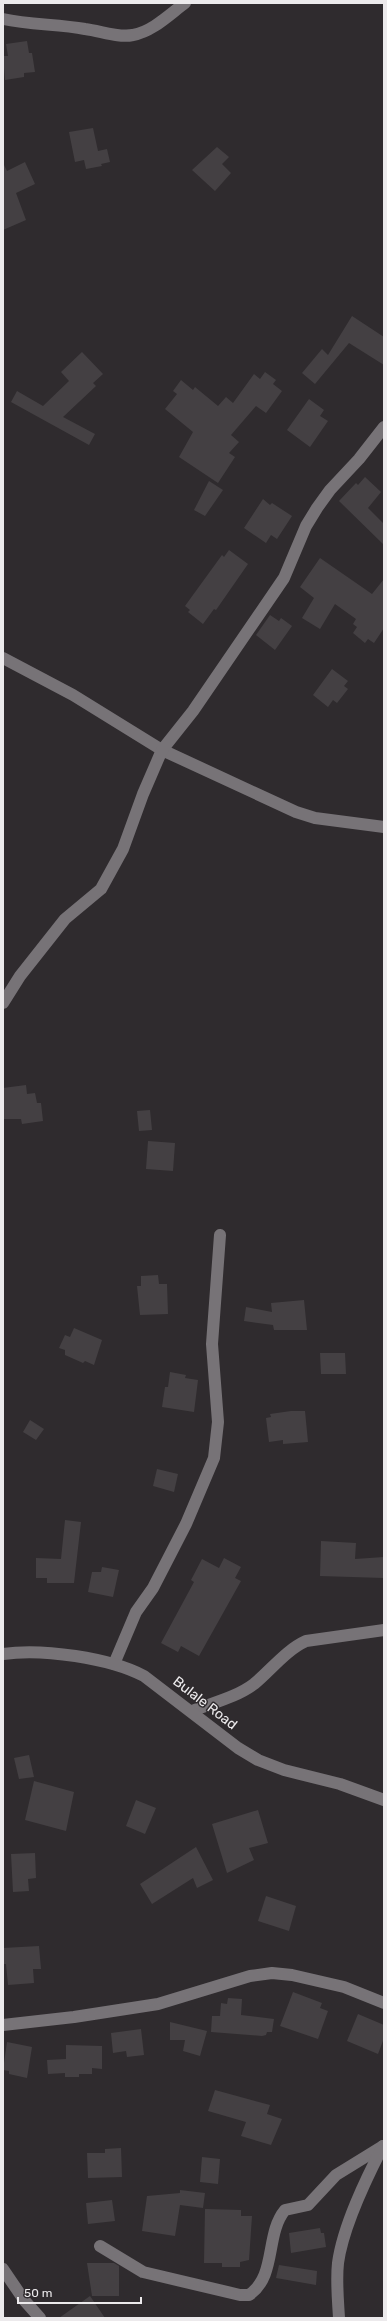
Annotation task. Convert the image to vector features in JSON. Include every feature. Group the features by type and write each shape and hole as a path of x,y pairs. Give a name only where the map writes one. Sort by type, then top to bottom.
{"street":[{"path":"3,19 28,24 86,29 124,36 141,33 159,23 185,3"},
{"path":"3,1003 20,976 65,919 101,889 105,883 122,849 162,750 193,711 284,578 306,526 317,508 330,490 384,427"},
{"path":"3,658 73,695 162,750 309,816 384,827"},
{"path":"114,1664 136,1612 152,1588 186,1524 214,1458 218,1422 212,1344 220,1235"},
{"path":"192,1711 247,1688 295,1647 306,1641 384,1630"},
{"name":"Bulale Road","path":"3,1654 59,1654 128,1668 144,1676 192,1711 238,1748 258,1760 284,1770 340,1784 384,1800"},
{"path":"3,2025 74,2018 158,2004 250,1976 272,1973 292,1975 344,1988 384,2003"},
{"path":"100,2246 143,2272 217,2290 249,2295 258,2287 265,2274 276,2229 285,2210 308,2205 336,2175 384,2146"},
{"path":"339,2318 338,2276 343,2241 368,2175 384,2146"},
{"path":"3,2269 24,2300 40,2318"}],"building":[{"path":"27,41 29,53 32,53 35,72 24,73 24,77 5,80 3,56 8,56 6,44"},
{"path":"93,128 98,151 107,149 110,162 101,164 102,166 86,169 84,160 75,162 69,132"},
{"path":"217,147 229,157 222,164 231,173 215,191 192,170"},
{"path":"25,162 35,184 16,193 26,220 3,230 3,163 7,171"},
{"path":"352,316 384,337 384,365 349,343 315,384 302,373 322,349 328,355"},
{"path":"82,352 103,374 93,383 96,386 63,417 95,434 89,445 11,402 17,391 43,406 69,381 61,372"},
{"path":"265,372 276,380 273,384 282,391 266,413 256,406 231,435 239,442 229,453 235,457 218,483 179,457 193,432 165,409 177,394 173,391 181,380 193,390 195,387 218,406 226,397 233,403 254,374 260,379"},
{"path":"309,399 324,410 320,416 328,421 310,447 287,430"},
{"path":"365,477 381,492 368,508 384,524 384,545 339,501 356,483 358,485"},
{"path":"209,481 223,490 205,516 194,510"},
{"path":"263,499 270,505 272,503 292,516 277,539 271,535 266,543 244,528"},
{"path":"229,550 248,564 216,610 214,609 203,624 188,612 190,610 185,606 222,555 224,557"},
{"path":"320,558 372,594 384,579 384,628 374,643 368,639 365,643 353,633 357,627 353,624 356,619 335,604 320,629 302,618 314,598 300,587"},
{"path":"270,615 279,621 281,618 292,626 275,650 256,635"},
{"path":"332,669 348,681 344,686 348,689 337,703 333,700 328,707 313,695"},
{"path":"26,1085 27,1094 35,1093 37,1103 41,1103 43,1121 22,1124 21,1119 4,1119 3,1088"},
{"path":"150,1110 152,1130 139,1131 137,1111"},
{"path":"148,1141 175,1143 173,1171 146,1169"},
{"path":"158,1275 159,1284 167,1284 168,1314 140,1315 137,1286 141,1286 141,1276"},
{"path":"304,1300 307,1330 274,1330 273,1325 244,1321 246,1307 272,1312 271,1303"},
{"path":"74,1328 102,1340 94,1365 85,1361 83,1363 65,1355 65,1350 59,1348 65,1335 70,1337"},
{"path":"320,1353 345,1353 346,1374 321,1374"},
{"path":"170,1372 186,1375 185,1378 198,1380 194,1412 162,1407 165,1387 168,1387"},
{"path":"305,1411 308,1442 283,1444 283,1440 269,1442 266,1418 271,1417 270,1414"},
{"path":"30,1420 44,1429 36,1440 23,1432"},
{"path":"157,1469 178,1474 174,1492 153,1486"},
{"path":"65,1520 81,1522 74,1583 47,1583 47,1578 36,1578 36,1558 61,1559"},
{"path":"321,1541 356,1543 355,1559 384,1557 384,1578 320,1576"},
{"path":"224,1558 241,1567 235,1578 241,1581 199,1656 181,1646 178,1652 161,1643 194,1582 191,1580 202,1559 219,1568"},
{"path":"102,1567 119,1570 113,1597 88,1592 92,1572 101,1572"},
{"path":"29,1755 34,1777 19,1779 14,1758"},
{"path":"34,1781 74,1792 66,1831 25,1820"},
{"path":"136,1800 156,1808 145,1834 126,1826"},
{"path":"258,1810 268,1843 249,1848 254,1860 227,1873 212,1824"},
{"path":"196,1847 213,1880 197,1888 193,1878 152,1904 140,1884"},
{"path":"35,1853 36,1878 28,1879 29,1891 13,1892 11,1854"},
{"path":"266,1896 296,1906 289,1931 258,1921"},
{"path":"39,1946 41,1969 33,1969 34,1983 8,1985 6,1964 3,1964 3,1948"},
{"path":"293,1992 322,2003 320,2008 328,2011 318,2039 280,2026"},
{"path":"228,1998 242,1999 241,2015 274,2019 272,2032 267,2032 266,2035 262,2036 211,2032 212,2016 220,2016 221,2003 227,2004"},
{"path":"358,2014 384,2025 384,2038 378,2054 347,2041"},
{"path":"170,2022 207,2031 200,2056 183,2051 185,2040 170,2040"},
{"path":"141,2029 144,2055 127,2057 126,2051 113,2053 111,2033"},
{"path":"7,2042 32,2047 27,2078 9,2074 9,2071 3,2070"},
{"path":"66,2045 102,2046 102,2069 92,2068 92,2074 79,2074 79,2077 65,2077 65,2073 48,2074 47,2060 66,2059"},
{"path":"215,2090 270,2105 267,2114 282,2119 271,2145 241,2136 246,2122 208,2111"},
{"path":"121,2148 122,2177 88,2178 87,2153 105,2153 105,2149"},
{"path":"202,2157 220,2159 218,2184 200,2182"},
{"path":"180,2190 205,2193 203,2208 180,2205 175,2236 142,2231 147,2196 180,2193"},
{"path":"112,2200 115,2221 88,2224 86,2203"},
{"path":"205,2209 241,2210 241,2216 252,2216 249,2260 240,2262 240,2267 222,2267 222,2263 204,2263"},
{"path":"320,2228 321,2233 324,2233 326,2247 291,2253 289,2233"},
{"path":"87,2263 114,2263 119,2266 119,2296 92,2296"},
{"path":"279,2265 317,2271 316,2285 276,2278"},
{"path":"90,2296 105,2318 59,2318"}]}
